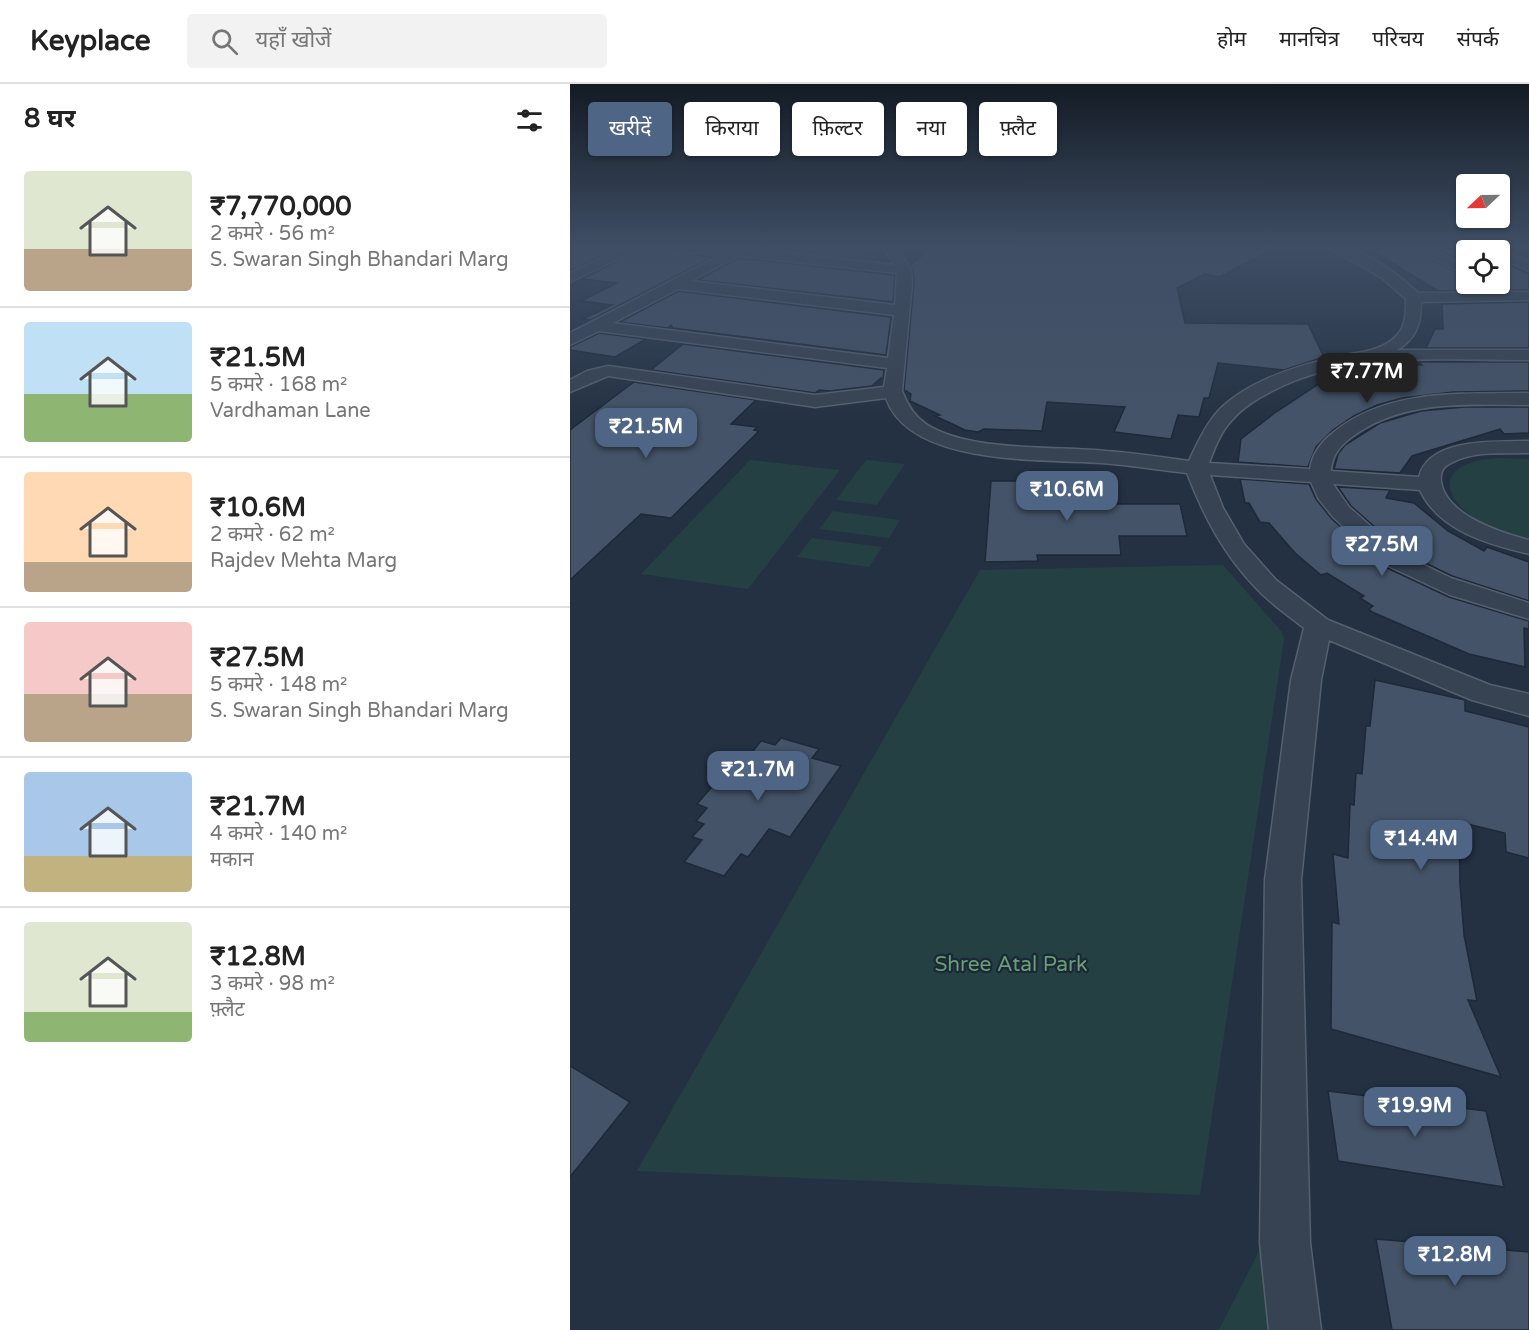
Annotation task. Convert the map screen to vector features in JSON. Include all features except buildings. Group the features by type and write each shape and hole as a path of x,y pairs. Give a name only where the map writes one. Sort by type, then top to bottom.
{"street":[{"path":"570,340 634,306"},
{"path":"856,306 903,312"},
{"path":"903,306 893,391 898,408 918,428 948,442 986,449 1107,457 1196,468 1429,484"},
{"path":"1414,306 1413,323 1406,337 1395,346 1368,357 1297,374 1272,383 1245,399 1227,414 1207,442 1196,468 1212,508 1234,547 1267,585 1318,626 1482,693 1529,705"},
{"path":"597,326 896,364"},
{"path":"1368,357 1529,355"},
{"path":"570,387 593,375 608,372 814,401 846,399 893,391"},
{"path":"1529,399 1418,404 1393,409 1360,423 1328,448 1321,461 1320,476 1326,492 1341,513 1391,558 1462,592 1529,611"},
{"path":"1529,447 1487,448 1448,456 1435,464 1430,474 1429,484 1439,502 1460,521 1493,537 1529,547"},
{"path":"1295,1330 1285,1243 1283,880 1306,680 1318,626"}],"green space":[{"path":"1496,458 1529,459 1529,540 1505,533 1478,520 1466,512 1451,492 1450,480 1458,469 1470,463"},
{"path":"750,460 840,470 748,589 641,574"},
{"path":"866,460 905,464 877,505 836,500"},
{"path":"833,511 900,520 889,538 819,529"},
{"path":"812,538 882,547 869,567 797,557"},
{"name":"Shree Atal Park","path":"1223,565 1281,631 1284,639 1200,1195 637,1171 980,570"},
{"path":"1264,1241 1275,1330 1219,1330"}]}
